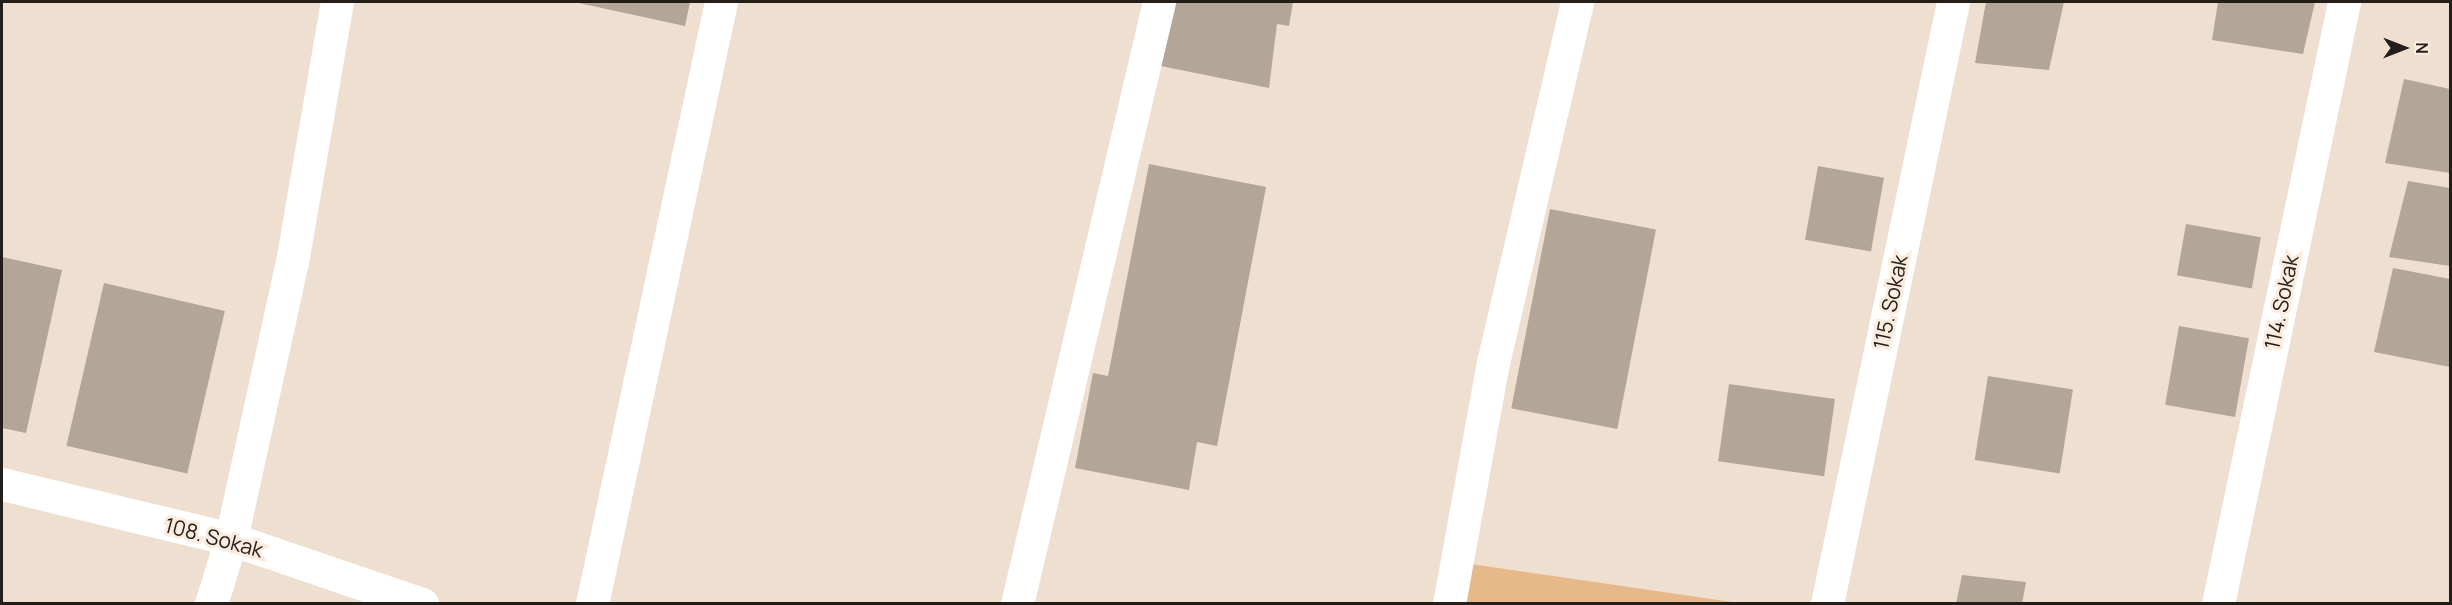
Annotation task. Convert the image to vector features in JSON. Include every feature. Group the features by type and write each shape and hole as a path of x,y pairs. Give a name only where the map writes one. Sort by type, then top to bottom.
{"street":[{"path":"212,603 231,539 292,262 337,2"},
{"path":"592,603 721,2"},
{"path":"1017,603 1159,2"},
{"path":"1449,603 1493,363 1577,2"},
{"name":"115. Sokak","path":"1827,603 1953,2"},
{"name":"114. Sokak","path":"2218,603 2344,2"},
{"name":"108. Sokak","path":"2,484 231,539 422,603"}],"shaded area":[{"path":"1470,564 1739,603 1465,604"}],"building":[{"path":"574,2 690,2 685,26"},
{"path":"1175,2 1293,2 1289,26 1277,24 1269,88 1161,66"},
{"path":"1986,2 2064,2 2049,70 1975,63"},
{"path":"2218,2 2315,2 2303,54 2212,40"},
{"path":"2404,79 2450,89 2450,173 2385,163"},
{"path":"1149,164 1266,187 1217,446 1197,442 1189,490 1075,468 1093,373 1108,376"},
{"path":"1818,166 1884,178 1871,251 1805,240"},
{"path":"2408,181 2450,188 2450,266 2389,257"},
{"path":"1550,209 1656,230 1617,429 1511,408"},
{"path":"2186,224 2261,237 2252,288 2177,275"},
{"path":"2,257 62,270 26,433 2,428"},
{"path":"2393,268 2450,279 2450,367 2374,352"},
{"path":"104,283 225,311 187,474 66,446"},
{"path":"2179,326 2249,338 2235,417 2165,405"},
{"path":"1988,376 2073,389 2060,473 1975,460"},
{"path":"1729,384 1835,399 1824,476 1718,461"},
{"path":"1962,575 2026,582 2022,604 1956,604"}]}
